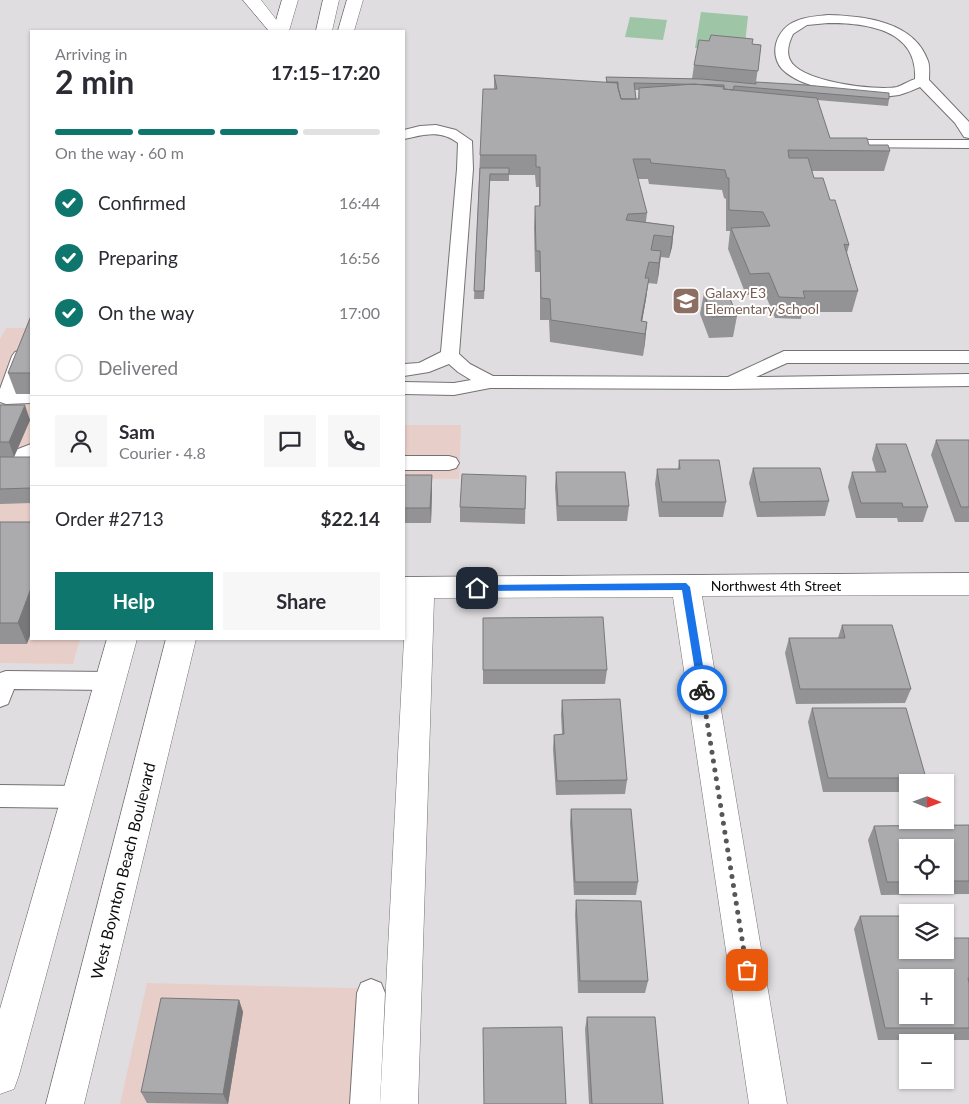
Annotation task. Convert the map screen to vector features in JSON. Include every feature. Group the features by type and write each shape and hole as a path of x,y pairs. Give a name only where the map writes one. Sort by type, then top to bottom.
{"main road":[{"path":"252,0 278,30"},
{"path":"279,30 290,0"},
{"path":"324,30 331,0"},
{"path":"346,30 355,0"},
{"name":"Northwest 4th Street","path":"412,588 969,584"},
{"path":"686,587 768,1104"},
{"path":"399,1104 412,588"},
{"path":"0,1075 122,640"},
{"name":"West Boynton Beach Boulevard","path":"65,1104 181,640"}],"lane":[{"path":"922,81 898,91 848,88 817,83 800,76 787,67 781,53 784,35 793,26 828,18 863,20 881,25 900,34 912,45 922,61 922,81 961,121 969,134"},
{"path":"405,135 414,131 438,129 454,133 465,141 465,169 450,355"},
{"path":"825,144 969,144"},
{"path":"26,344 6,398 30,397"},
{"path":"405,370 414,370 434,365 450,355"},
{"path":"450,355 464,368 490,382"},
{"path":"728,383 784,357 969,357"},
{"path":"405,388 454,389 490,382 728,383 969,380"},
{"path":"0,464 30,451"},
{"path":"405,463 449,464"},
{"path":"0,698 6,680 110,681"},
{"path":"0,796 78,797"},
{"path":"365,1104 371,993"}],"shaded area":[{"path":"6,328 30,328 30,640 80,640 73,664 0,663 0,339"},
{"path":"405,425 461,425 459,479 405,478"},
{"path":"147,983 390,989 387,1104 120,1104"}],"green space":[{"path":"701,12 748,16 744,53 695,48"},
{"path":"630,17 667,20 663,40 625,37"}],"building":[{"path":"711,35 753,39 752,44 761,45 758,71 694,65 699,40 709,41"},
{"path":"494,75 617,83 621,99 639,99 639,88 694,84 724,87 723,89 817,98 830,138 867,138 869,145 888,145 890,151 788,150 789,158 808,158 814,178 823,178 830,200 835,200 849,245 844,244 858,291 803,291 805,298 779,297 769,273 750,274 731,228 770,226 763,212 729,210 729,178 727,178 725,170 651,163 650,159 633,159 647,213 628,214 626,220 674,226 672,237 654,235 651,250 661,251 659,263 649,262 645,278 649,278 641,321 647,322 645,334 551,320 550,299 541,298 540,251 536,251 535,206 540,206 540,167 536,167 536,155 480,155 483,89 497,89"},
{"path":"606,77 702,79 756,84 756,82 806,85 889,93 889,99 734,86 733,90 724,89 724,85 634,83 636,99 621,99 618,82 607,82"},
{"path":"480,168 509,168 509,174 490,174 484,291 474,291"},
{"path":"727,291 737,316 712,317 704,293"},
{"path":"30,318 30,373 8,373"},
{"path":"0,405 25,405 9,442 0,442"},
{"path":"936,440 969,440 969,507 961,507"},
{"path":"876,444 906,444 928,507 903,507 902,503 861,503 852,472 886,472"},
{"path":"0,457 30,457 30,488 0,489"},
{"path":"679,460 719,460 726,502 662,502 657,469 680,469"},
{"path":"753,468 820,468 829,501 760,502"},
{"path":"556,472 625,472 629,506 558,506"},
{"path":"462,474 526,476 525,509 460,507"},
{"path":"405,475 432,475 430,508 405,508"},
{"path":"0,522 30,522 30,591 18,623 0,623"},
{"path":"603,617 607,670 483,670 483,618"},
{"path":"842,625 892,625 911,689 800,689 789,638 845,638"},
{"path":"620,699 627,780 557,781 554,735 564,734 562,700"},
{"path":"812,708 906,708 925,774 899,774 899,778 828,778"},
{"path":"571,809 631,809 638,882 575,882"},
{"path":"954,825 969,825 969,881 954,881 954,839 899,839 899,882 887,882 874,826 899,826 899,829 954,829"},
{"path":"576,900 641,901 648,981 580,981"},
{"path":"860,916 899,916 899,959 954,959 954,938 969,938 969,1028 885,1028"},
{"path":"161,998 239,1000 223,1094 141,1092"},
{"path":"587,1017 655,1017 663,1104 592,1104"},
{"path":"562,1027 566,1104 484,1104 483,1028"}],"way so far":[{"path":"702,690 747,970"}],"place":[{"name":"Galaxy E3 Elementary School","path":"686,301"}],"route":[{"path":"477,588 686,587 702,690"}]}
